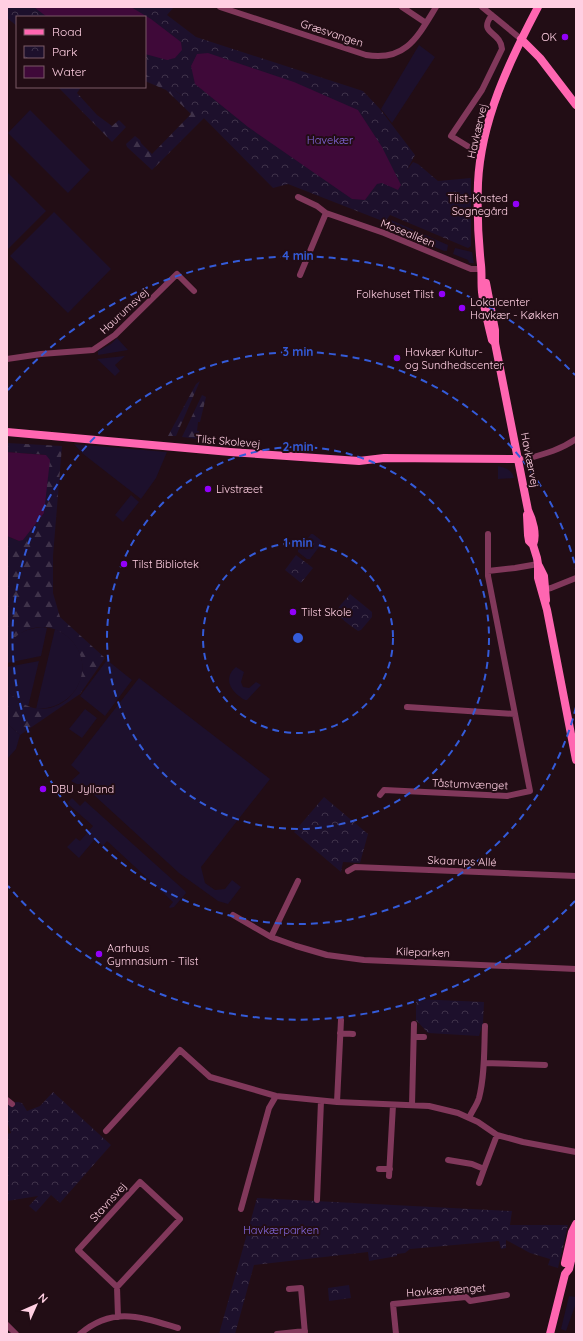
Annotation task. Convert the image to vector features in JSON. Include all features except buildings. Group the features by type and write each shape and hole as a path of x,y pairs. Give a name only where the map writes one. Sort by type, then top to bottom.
{"street":[{"name":"Græsvangen","path":"220,7 359,52 376,56 395,54 412,44 419,36 436,7"},
{"path":"402,7 426,23"},
{"path":"482,7 521,39 540,58 576,105"},
{"name":"Havkærvej","path":"538,7 521,39 498,91 490,116 482,150 478,182 477,218 482,269 485,276 492,311 496,338 495,343 522,459 528,510 531,515 536,539 533,545 538,564 544,576 543,590 576,760"},
{"name":"Havkærvej","path":"469,147 451,136 482,90 502,49 502,43 489,31 486,26 492,15"},
{"name":"Mosealléen","path":"298,197 317,206 326,213 384,233 470,269 482,269"},
{"path":"300,275 326,213"},
{"name":"Haurumsvej","path":"7,359 41,354 93,350 115,335 177,274 194,291"},
{"name":"Tilst Skolevej","path":"7,432 230,452 359,460 395,458 522,459"},
{"path":"522,459 562,448 576,439"},
{"name":"Tåstumvænget","path":"380,795 384,790 502,796 530,791 488,571 488,534"},
{"path":"488,571 538,564"},
{"path":"543,590 576,578"},
{"path":"407,707 516,714"},
{"name":"Skaarups Allé","path":"348,871 355,867 576,876"},
{"path":"272,937 298,881"},
{"name":"Kileparken","path":"233,915 272,937 327,955 364,960 576,969"},
{"path":"337,1102 341,1020"},
{"path":"412,1105 414,1024"},
{"path":"469,1118 478,1099 484,1063 485,1026"},
{"path":"340,1033 352,1034"},
{"path":"414,1037 424,1038"},
{"path":"106,1131 180,1050 210,1077 276,1096 321,1101 429,1106 458,1113 497,1135 523,1142 576,1152"},
{"path":"484,1063 545,1065"},
{"path":"241,1209 269,1108 276,1096"},
{"path":"317,1200 314,1177 321,1101"},
{"path":"389,1176 393,1105"},
{"path":"480,1183 497,1135"},
{"path":"448,1160 472,1164 484,1169"},
{"path":"379,1169 390,1169"},
{"name":"Stavnsvej","path":"140,1182 180,1219 117,1287 78,1250 140,1182"},
{"path":"550,1334 565,1274 564,1267 567,1252 572,1232 576,1224"},
{"path":"565,1274 569,1269 576,1240"},
{"path":"117,1287 118,1317"},
{"path":"278,1334 305,1333 301,1288 289,1289"},
{"name":"Havkærvænget","path":"396,1334 393,1304 466,1297 470,1301 507,1295"},
{"path":"80,1334 94,1324 106,1319 118,1317 141,1317 178,1328"},
{"path":"7,1325 16,1334"}],"green space":[{"name":"Havekær","path":"7,7 174,7 167,15 196,37 363,91 380,109 415,155 407,170 413,162 418,164 438,181 471,178 471,246 468,248 390,215 385,222 288,184 273,188 180,94 161,81 146,75 146,16 16,16 16,25 7,18"},
{"path":"419,45 435,57 392,123 381,109"},
{"path":"146,70 151,72 207,115 152,170 127,147 126,144 135,136 152,154 191,114 166,90 146,81"},
{"path":"59,88 80,88 77,93 97,115 112,126 119,120 126,127 112,142"},
{"path":"30,110 90,170 68,193 8,133"},
{"path":"7,172 46,211 7,250"},
{"path":"54,212 111,269 68,313 10,256"},
{"path":"391,220 448,245 447,251 388,227"},
{"path":"455,248 472,252 474,263 469,263 468,260 453,254"},
{"path":"117,338 128,350 98,355 98,351 111,344"},
{"path":"125,356 115,365 120,371 115,376 97,359"},
{"path":"200,381 176,436 168,436 196,384"},
{"path":"202,395 206,397 200,422 198,422 198,439 182,437"},
{"path":"7,443 62,446 53,556 53,593 60,617 105,658 80,694 20,735 7,723 7,690 24,704 40,709 56,706 69,698 78,685 82,670 80,654 70,639 54,629 47,627 32,628 22,632 14,638 7,647 7,536 19,541 46,455 7,452"},
{"path":"74,444 167,452 156,478 141,499 82,453"},
{"path":"498,466 512,473 514,478 498,479"},
{"path":"131,495 139,502 123,522 115,515"},
{"path":"311,534 322,541 322,543 310,559 307,559 298,552 298,550"},
{"path":"296,555 313,568 301,583 285,570"},
{"path":"350,594 372,612 372,617 361,630 358,631 341,618 338,611 339,607"},
{"path":"43,627 47,628 41,656 7,663 7,647 13,638 27,630"},
{"path":"55,629 69,638 78,650 82,663 82,676 76,689 67,699 53,706 36,709"},
{"path":"107,660 132,680 105,716 80,696"},
{"path":"39,661 28,707 14,698 7,690 7,667"},
{"path":"236,667 244,672 241,682 243,687 249,688 256,682 261,685 247,700 244,700 235,693 230,686 230,674"},
{"path":"139,678 270,779 201,867 205,883 215,890 225,889 232,880 241,887 228,904 218,901 179,873 82,784 77,784 71,781 80,773 71,765"},
{"path":"85,709 97,718 82,738 69,729"},
{"path":"7,723 20,735 16,749 7,759"},
{"path":"324,797 368,834 360,863 343,862 341,872 294,832"},
{"path":"72,798 80,806 85,801 185,891 186,893 174,907 170,908 169,907 173,902 107,841 103,846 95,839 79,858 67,847 76,838 80,841 93,826 67,803"},
{"path":"416,999 484,1002 483,1023 479,1036 428,1033 416,1020"},
{"path":"53,1092 111,1145 60,1203 51,1195 36,1212 29,1206 38,1196 7,1201 7,1134 11,1133 7,1121 7,1103 22,1103 27,1111 40,1106"},
{"name":"Havkærparken","path":"257,1198 512,1211 510,1225 568,1225 558,1268 548,1265 550,1259 530,1253 506,1240 506,1248 501,1249 499,1241 410,1249 405,1253 397,1254 397,1256 369,1261 368,1252 254,1265 235,1334 219,1334"},
{"path":"349,1285 351,1298 329,1301 328,1288"},
{"path":"569,1296 576,1297 576,1303 566,1331 561,1329"}],"water":[{"path":"34,7 131,7 146,16 46,16"},
{"path":"146,16 181,42 182,50 175,58 167,60 146,54"},
{"path":"208,53 294,82 358,110 382,147 401,185 398,190 382,183 377,184 365,200 352,199 248,127 195,84 191,66 197,54"},
{"path":"7,452 46,455 50,460 44,513 23,540 19,541 7,536"}],"place":[{"name":"OK","path":"565,37"},
{"name":"Tilst-Kasted Sognegård","path":"516,204"},
{"name":"Folkehuset Tilst","path":"442,294"},
{"name":"Lokalcenter Havkær - Køkken","path":"462,308"},
{"name":"Havkær Kultur- og Sundhedscenter","path":"397,358"},
{"name":"Livstræet","path":"208,489"},
{"name":"Tilst Bibliotek","path":"124,564"},
{"name":"Tilst Skole","path":"293,612"},
{"name":"DBU Jylland","path":"43,789"},
{"name":"Aarhuus Gymnasium - Tilst","path":"99,954"}]}
